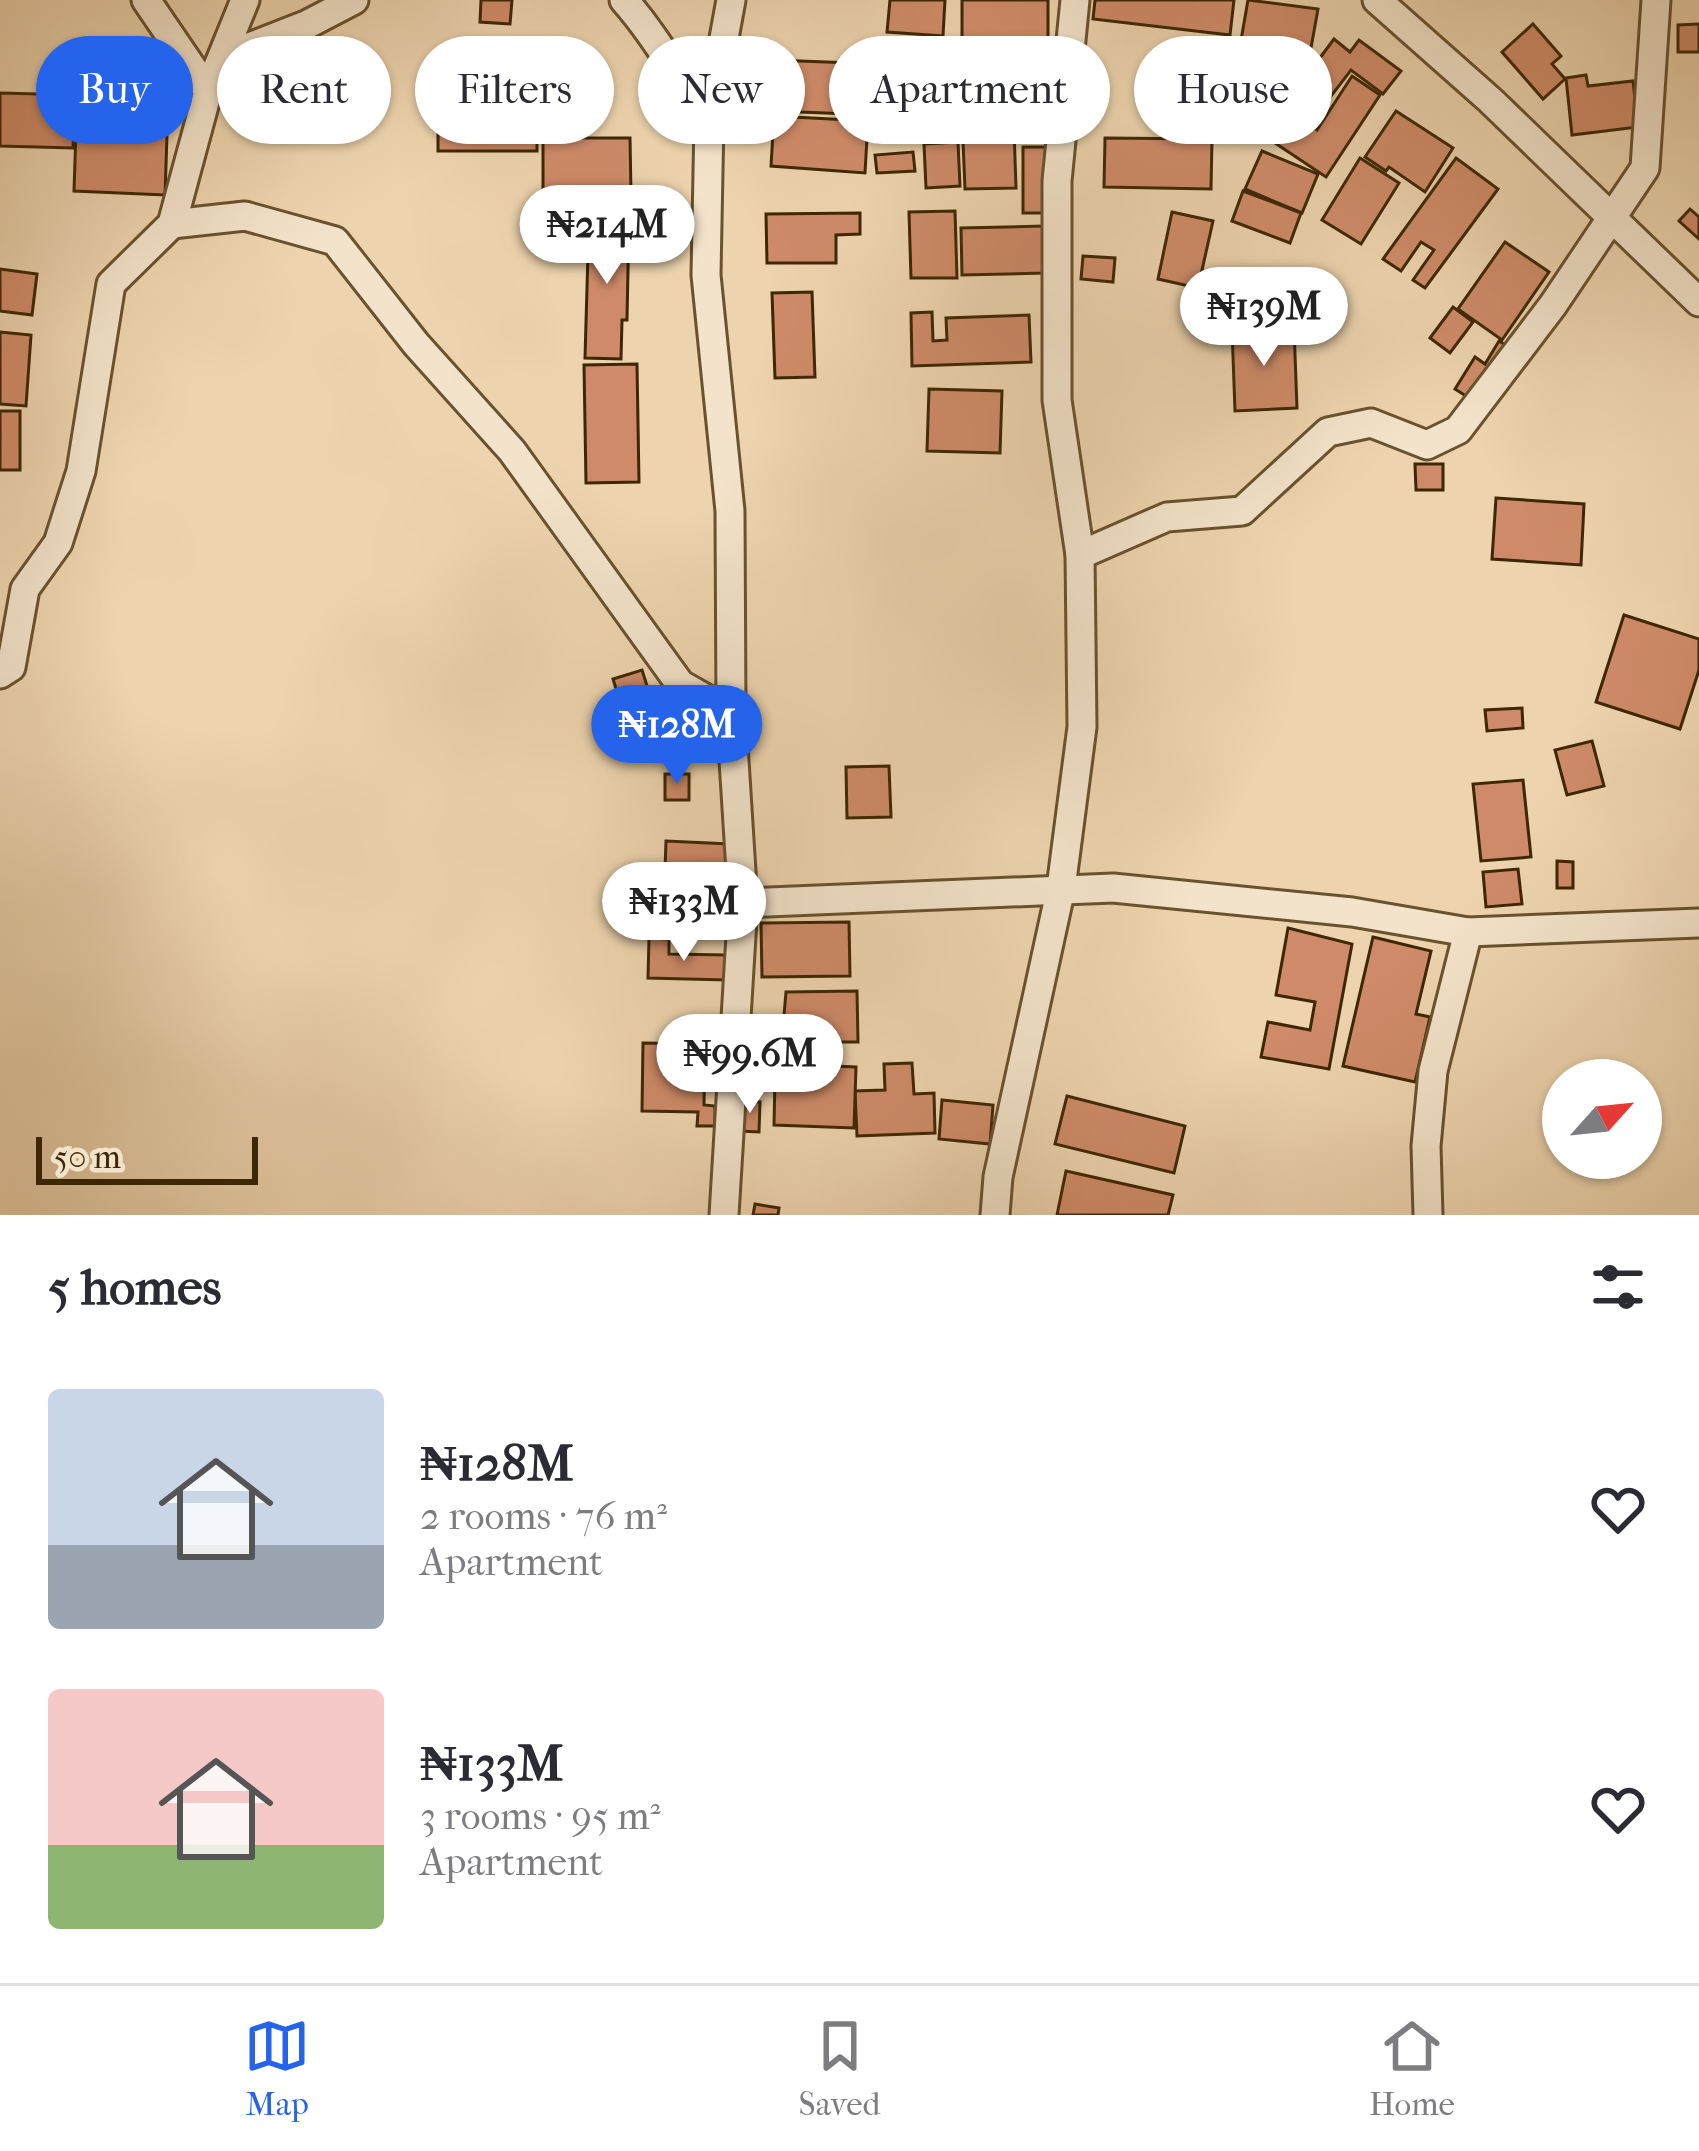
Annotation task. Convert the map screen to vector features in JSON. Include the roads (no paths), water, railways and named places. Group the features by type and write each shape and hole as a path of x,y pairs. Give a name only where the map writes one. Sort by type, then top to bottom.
{"street":[{"path":"146,0 208,91"},
{"path":"232,36 245,0"},
{"path":"277,36 354,0"},
{"path":"624,0 651,36"},
{"path":"724,36 731,0"},
{"path":"995,1215 998,1177 1061,887 1082,727 1080,555 1057,400 1057,181 1075,0"},
{"path":"1376,0 1614,217 1699,302"},
{"path":"1080,555 1167,518 1242,511 1328,432 1371,423 1427,446 1458,430 1645,168 1655,0"},
{"path":"0,674 11,667 25,589 58,543 81,470 111,284 172,224 217,72"},
{"path":"709,144 706,274 730,512 730,713 743,903 724,1215"},
{"path":"172,224 245,216 335,241 416,344 512,451 680,683 730,713"},
{"path":"743,903 1113,888 1352,911 1468,932 1699,922"},
{"path":"1428,1215 1426,1146 1432,1071 1468,932"}]}
